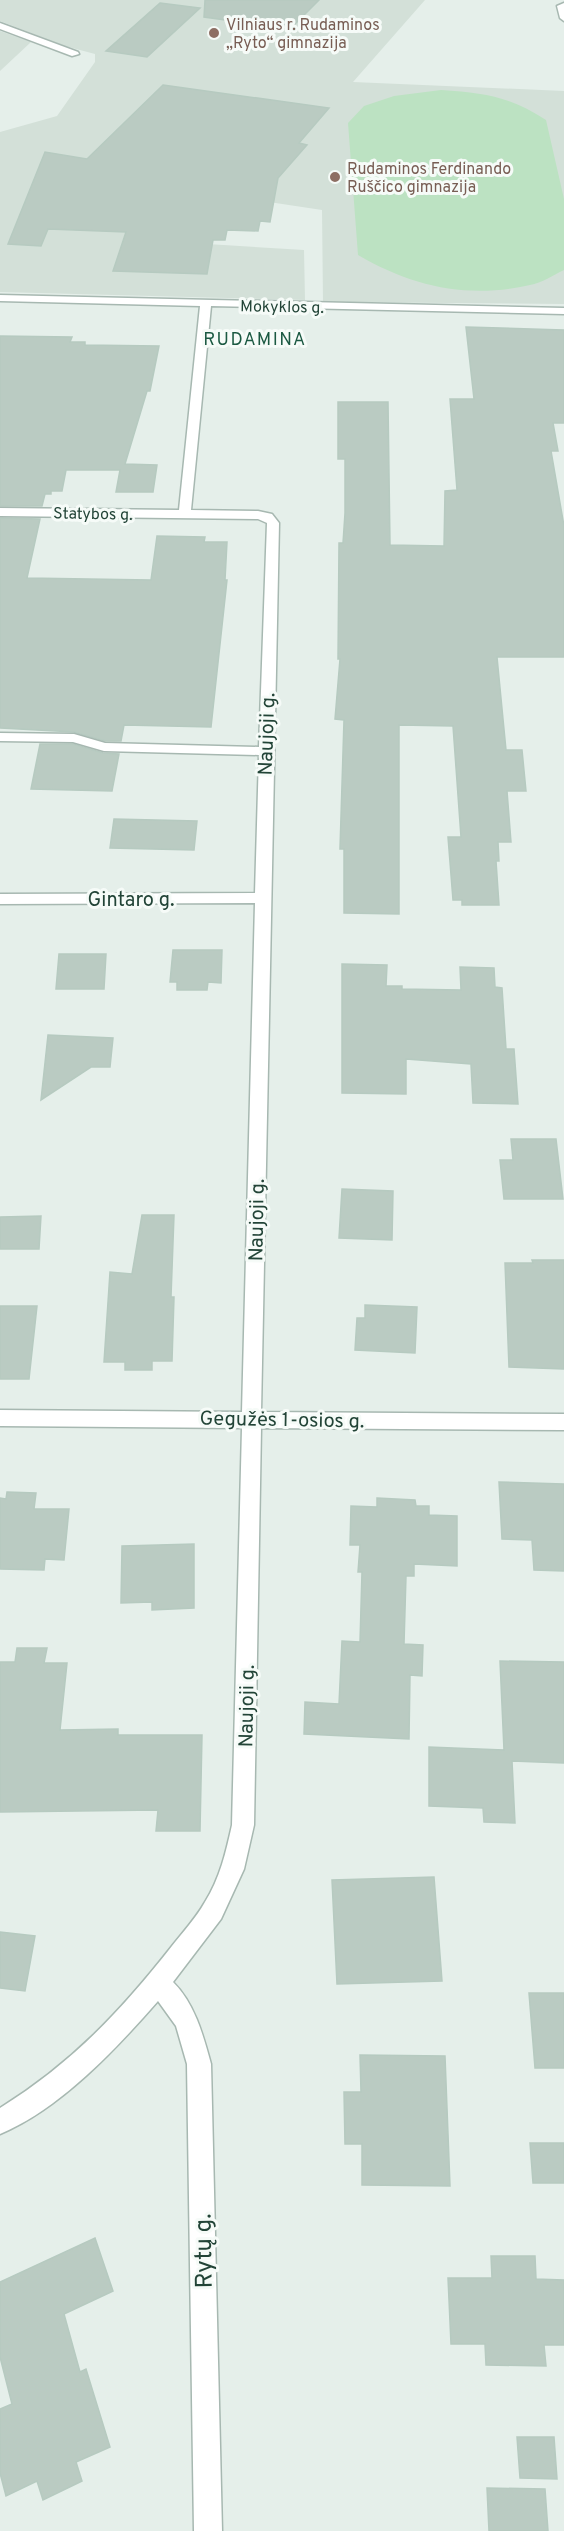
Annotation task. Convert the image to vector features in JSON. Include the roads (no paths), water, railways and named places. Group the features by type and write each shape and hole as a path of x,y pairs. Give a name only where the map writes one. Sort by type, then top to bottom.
{"street":[{"path":"552,0 562,6 564,18"},
{"path":"0,26 75,54"},
{"name":"Mokyklos g.","path":"0,298 564,311"},
{"path":"185,514 206,304"},
{"name":"Statybos g.","path":"0,512 185,514"},
{"name":"Naujoji g.","path":"0,2122 37,2099 102,2046 157,1984 213,1911 233,1869 243,1825 253,1418 261,898 273,523 268,517 258,515 185,514"},
{"path":"0,737 74,738 104,747 265,751"},
{"name":"Gintaro g.","path":"0,899 261,898"},
{"name":"Gegužės 1-osios g.","path":"0,1418 564,1422"},
{"name":"Rytų g.","path":"157,1984 173,1997 187,2022 199,2064 208,2531"}],"place":[{"name":"Vilniaus r. Rudaminos „Ryto“ gimnazija","path":"214,33"},
{"name":"Rudaminos Ferdinando Ruščico gimnazija","path":"335,177"}],"district":[{"name":"RUDAMINA","path":"255,339"}]}
